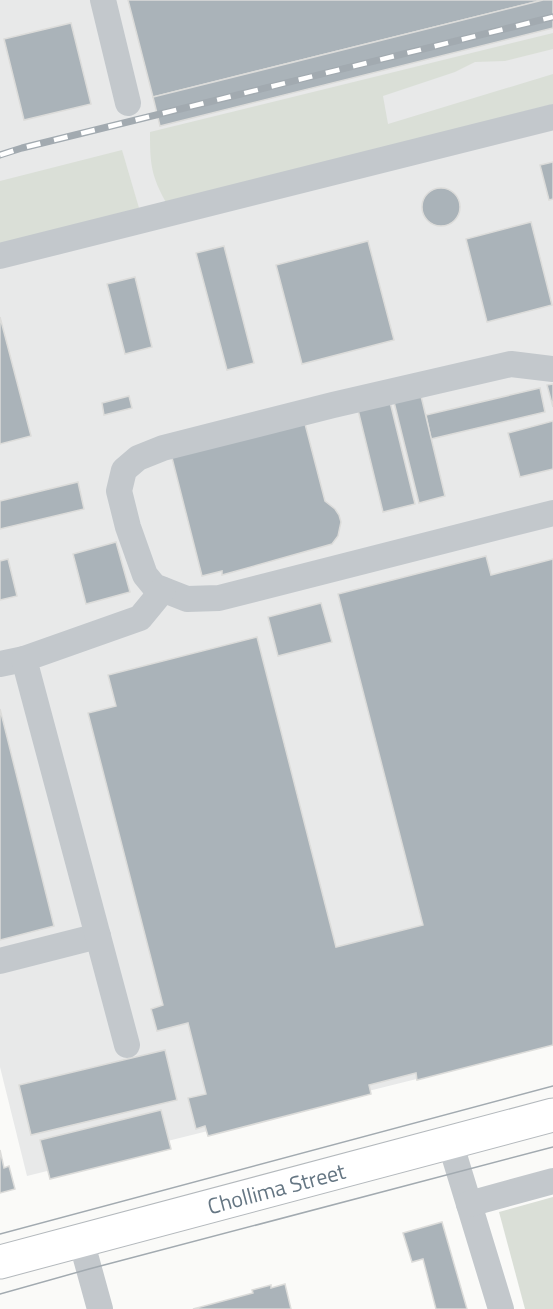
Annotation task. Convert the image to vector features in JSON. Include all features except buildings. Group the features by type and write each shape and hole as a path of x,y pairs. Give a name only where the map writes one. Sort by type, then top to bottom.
{"highway":[{"name":"Chollima Street","path":"0,1262 553,1115"}],"street":[{"path":"103,0 128,103"},
{"path":"0,256 553,117"},
{"path":"553,369 510,364 333,405 164,448 138,458 123,470 119,491 128,527 145,575 154,586 187,599 219,598 553,513"},
{"path":"127,1045 98,936 12,661 140,618 163,590"},
{"path":"0,960 98,936"},
{"path":"450,1142 501,1309"},
{"path":"469,1204 553,1181"},
{"path":"81,1240 100,1309"}],"shaded area":[{"path":"0,0 553,0 553,1045 27,1176 0,1067"},
{"path":"553,33 553,49 505,61 475,62 455,72 383,96 388,124 553,74 553,104 167,204 155,177 151,161 150,132"},
{"path":"122,150 139,208 0,245 0,181"},
{"path":"553,1197 553,1309 525,1309 499,1212"}],"tram line":[{"path":"0,1234 553,1086"},
{"path":"0,1294 553,1147"}],"railway":[{"path":"0,155 553,17"}]}
